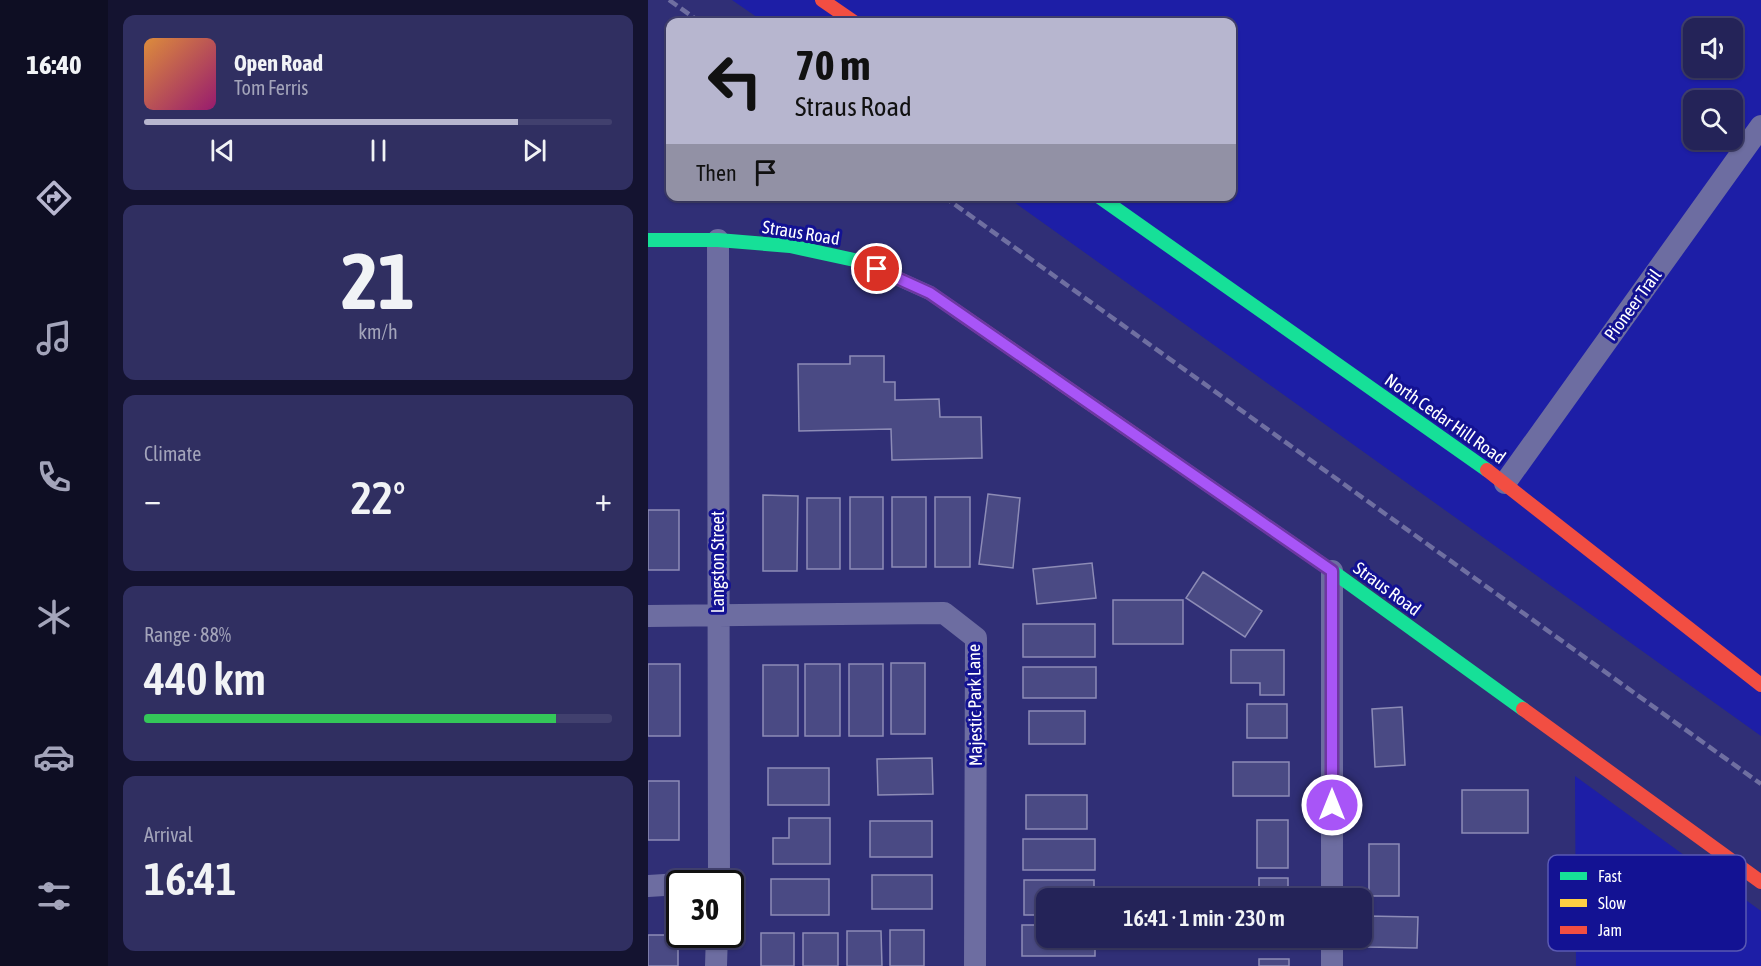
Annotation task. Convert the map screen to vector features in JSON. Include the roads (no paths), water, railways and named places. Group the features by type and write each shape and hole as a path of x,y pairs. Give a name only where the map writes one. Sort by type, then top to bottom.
{"street":[{"path":"822,0 848,18"},
{"name":"Pioneer Trail","path":"1505,483 1761,126"},
{"name":"North Cedar Hill Road","path":"1105,201 1505,483 1761,685"},
{"name":"Straus Road","path":"648,240 718,240 789,246 859,261 930,293 1332,571 1724,855"},
{"name":"Langston Street","path":"718,240 719,870"},
{"path":"1332,571 1332,888"},
{"name":"Majestic Park Lane","path":"718,616 944,613 976,638 975,966"},
{"path":"648,616 718,616"},
{"name":"Straus Road","path":"1746,871 1761,882"},
{"path":"648,886 666,885"},
{"path":"716,966 717,948"},
{"path":"1332,948 1332,966"}],"railway":[{"path":"669,0 694,18"},
{"path":"950,201 1761,784"}]}
